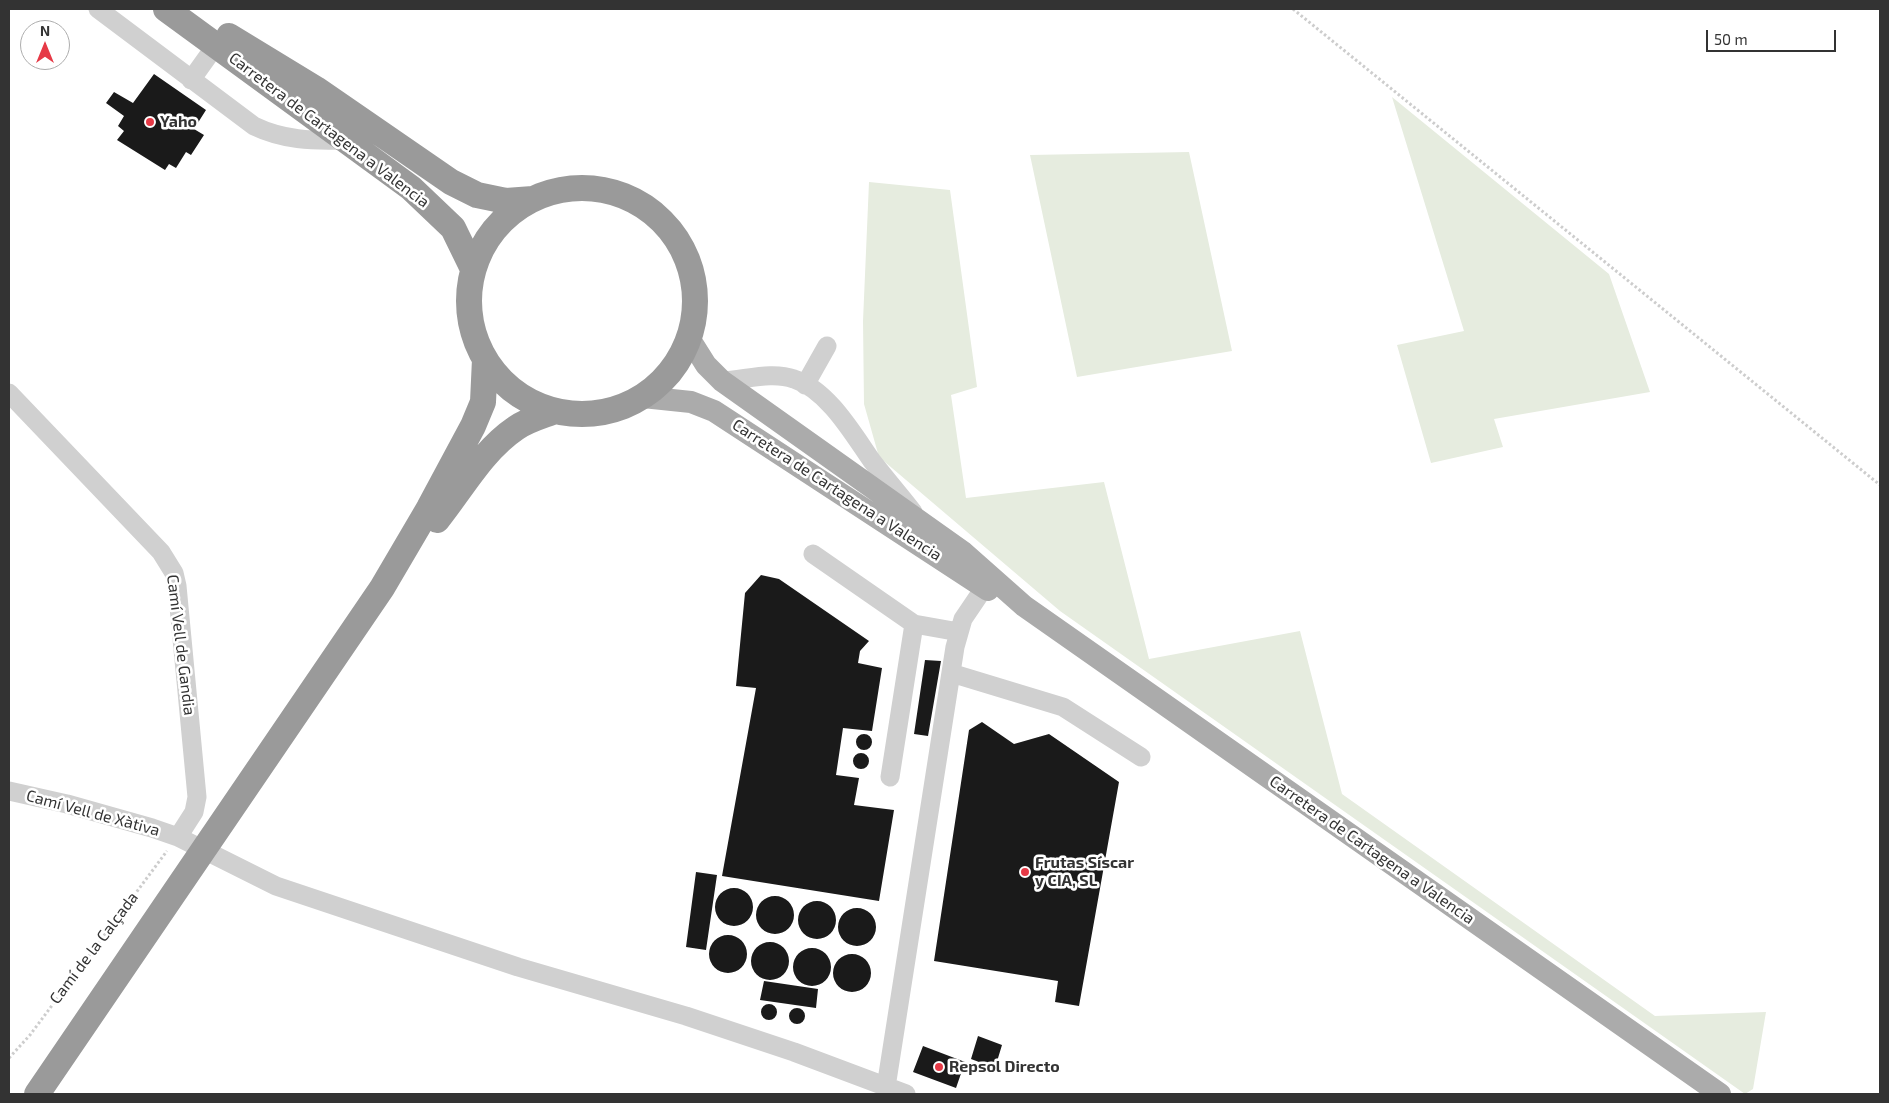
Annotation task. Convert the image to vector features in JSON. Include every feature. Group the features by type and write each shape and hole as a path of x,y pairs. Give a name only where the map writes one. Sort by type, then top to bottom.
{"highway":[{"name":"Carretera de Cartagena a Valencia","path":"166,9 411,188 454,228 473,269"},
{"name":"Carretera de Cartagena a Valencia","path":"186,9 316,89 451,182 477,195 506,201 533,200"},
{"path":"572,189 613,192 632,200 654,215 677,240 687,258 693,277 695,298 690,338 671,371 642,397 622,407 600,413 577,414 555,411 534,404 514,392 498,378 485,359 474,334 468,306 473,269 480,251 496,228 516,209 533,200 552,192 572,189"},
{"path":"37,1094 382,588 429,508 473,426 483,402 485,359"},
{"path":"382,588 440,517 484,458 516,427 555,411"}],"main road":[{"name":"Carretera de Cartagena a Valencia","path":"690,338 706,364 722,381 860,477 969,557 1024,606 1720,1094"},
{"name":"Carretera de Cartagena a Valencia","path":"642,397 691,402 714,410 984,588 1024,606"}],"street":[{"path":"98,9 254,126 270,134 307,141 343,140"},
{"path":"191,80 216,45"},
{"path":"805,385 827,346"},
{"path":"722,381 778,376 795,379 805,385 829,405 855,434 872,460 923,525"},
{"name":"Camí Vell de Gandia","path":"9,393 161,552 174,573 189,704 196,798 194,812 178,836"},
{"path":"813,554 914,624 959,632"},
{"path":"886,1087 959,632 963,619 984,588"},
{"path":"890,777 914,624"},
{"path":"951,673 1063,707 1141,757"},
{"name":"Camí Vell de Xàtiva","path":"9,791 67,804 178,836 276,886 518,967 686,1016 906,1094"}],"path":[{"path":"1293,9 1880,486"},
{"name":"Camí de la Calçada","path":"9,1058 30,1035 178,836"}],"shaded area":[{"path":"1392,97 1609,274 1650,392 1494,419 1503,447 1431,463 1397,345 1464,331"},
{"path":"1189,152 1232,351 1077,377 1030,155"},
{"path":"869,182 950,190 977,387 951,395 966,498 1104,482 1149,659 1300,631 1342,794 1655,1016 1766,1012 1753,1089 1745,1094 1060,611 879,457 864,404 863,321"}],"building":[{"path":"154,74 206,110 194,129 204,135 191,155 186,152 176,168 169,164 165,170 117,140 124,131 118,126 124,116 106,103 114,92 133,103"},
{"path":"761,575 779,579 869,641 860,651 858,663 882,668 872,731 843,728 836,775 859,778 854,805 894,810 879,901 722,876 756,688 736,686 745,593"},
{"path":"925,660 941,661 928,736 914,734"},
{"name":"Frutas Síscar y CIA, SL","path":"982,722 1014,744 1049,734 1119,782 1079,1006 1055,1002 1058,981 934,961 969,730"},
{"path":"864,734 872,742 864,750 856,742"},
{"path":"861,753 867,755 869,761 867,767 861,769 855,767 853,761 855,755"},
{"path":"696,872 717,875 706,950 686,947"},
{"path":"734,888 747,894 753,907 747,920 734,926 721,920 715,907 721,894"},
{"path":"775,896 788,902 794,915 788,928 775,934 762,928 756,915 762,902"},
{"path":"817,901 830,907 836,920 830,933 817,939 804,933 798,920 804,907"},
{"path":"857,908 870,914 876,927 870,940 857,946 844,940 838,927 844,914"},
{"path":"728,935 741,941 747,954 741,967 728,973 715,967 709,954 715,941"},
{"path":"770,942 783,948 789,961 783,974 770,980 757,974 751,961 757,948"},
{"path":"812,948 825,954 831,967 825,980 812,986 799,980 793,967 799,954"},
{"path":"852,954 865,960 871,973 865,986 852,992 839,986 833,973 839,960"},
{"path":"764,981 818,989 816,1008 760,1000"},
{"path":"769,1004 775,1006 777,1012 775,1018 769,1020 763,1018 761,1012 763,1006"},
{"path":"797,1008 803,1010 805,1016 803,1022 797,1024 791,1022 789,1016 791,1010"},
{"path":"978,1036 1002,1045 995,1068 971,1059"},
{"name":"Repsol Directo","path":"923,1046 965,1062 956,1088 913,1072"}],"place":[{"name":"Yaho","path":"150,122"},
{"name":"Frutas Síscar y CIA, SL","path":"1025,872"},
{"name":"Repsol Directo","path":"939,1067"}]}
